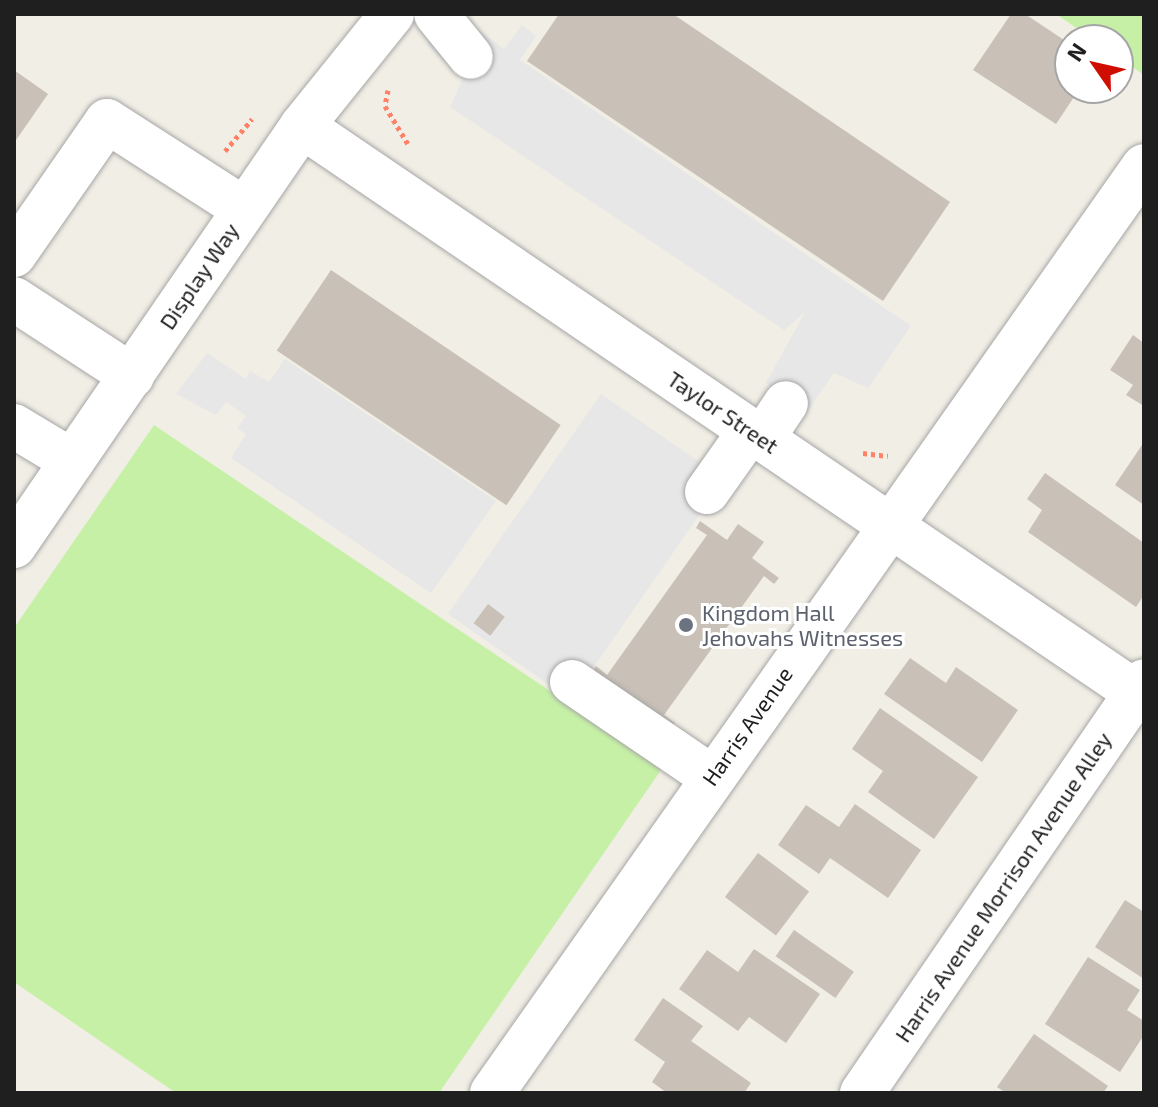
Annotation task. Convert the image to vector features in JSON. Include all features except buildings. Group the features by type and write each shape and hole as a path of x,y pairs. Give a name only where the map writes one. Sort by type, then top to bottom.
{"street":[{"name":"Display Way","path":"14,546 302,126 392,14"},
{"path":"436,14 471,57"},
{"path":"14,255 107,121 244,209"},
{"name":"Taylor Street","path":"302,126 893,528 1141,690"},
{"name":"Harris Avenue","path":"492,1093 712,777 893,528 1144,166"},
{"path":"14,299 132,376"},
{"path":"707,492 786,403"},
{"path":"14,426 72,461"},
{"path":"572,682 712,777"},
{"name":"Harris Avenue Morrison Avenue Alley","path":"862,1093 1141,690"}],"path":[{"path":"391,82 385,106 417,152"},
{"path":"849,446 867,455 896,454"}],"green space":[{"path":"1056,14 1144,14 1144,75 1134,68 1134,24 1071,24"},
{"path":"154,425 663,767 439,1093 176,1093 14,982 14,628"}],"shaded area":[{"path":"457,14 504,49 522,25 536,36 520,60 911,326 868,388 834,373 807,412 766,383 805,312 784,330 450,107 463,78 427,45"},
{"path":"207,353 246,379 250,371 269,382 285,359 496,501 431,593 231,458 246,434 237,428 246,416 226,402 216,415 176,394"},
{"path":"601,394 724,479 587,677 641,749 448,614"}],"place":[{"name":"Kingdom Hall Jehovahs Witnesses","path":"686,625"}]}
